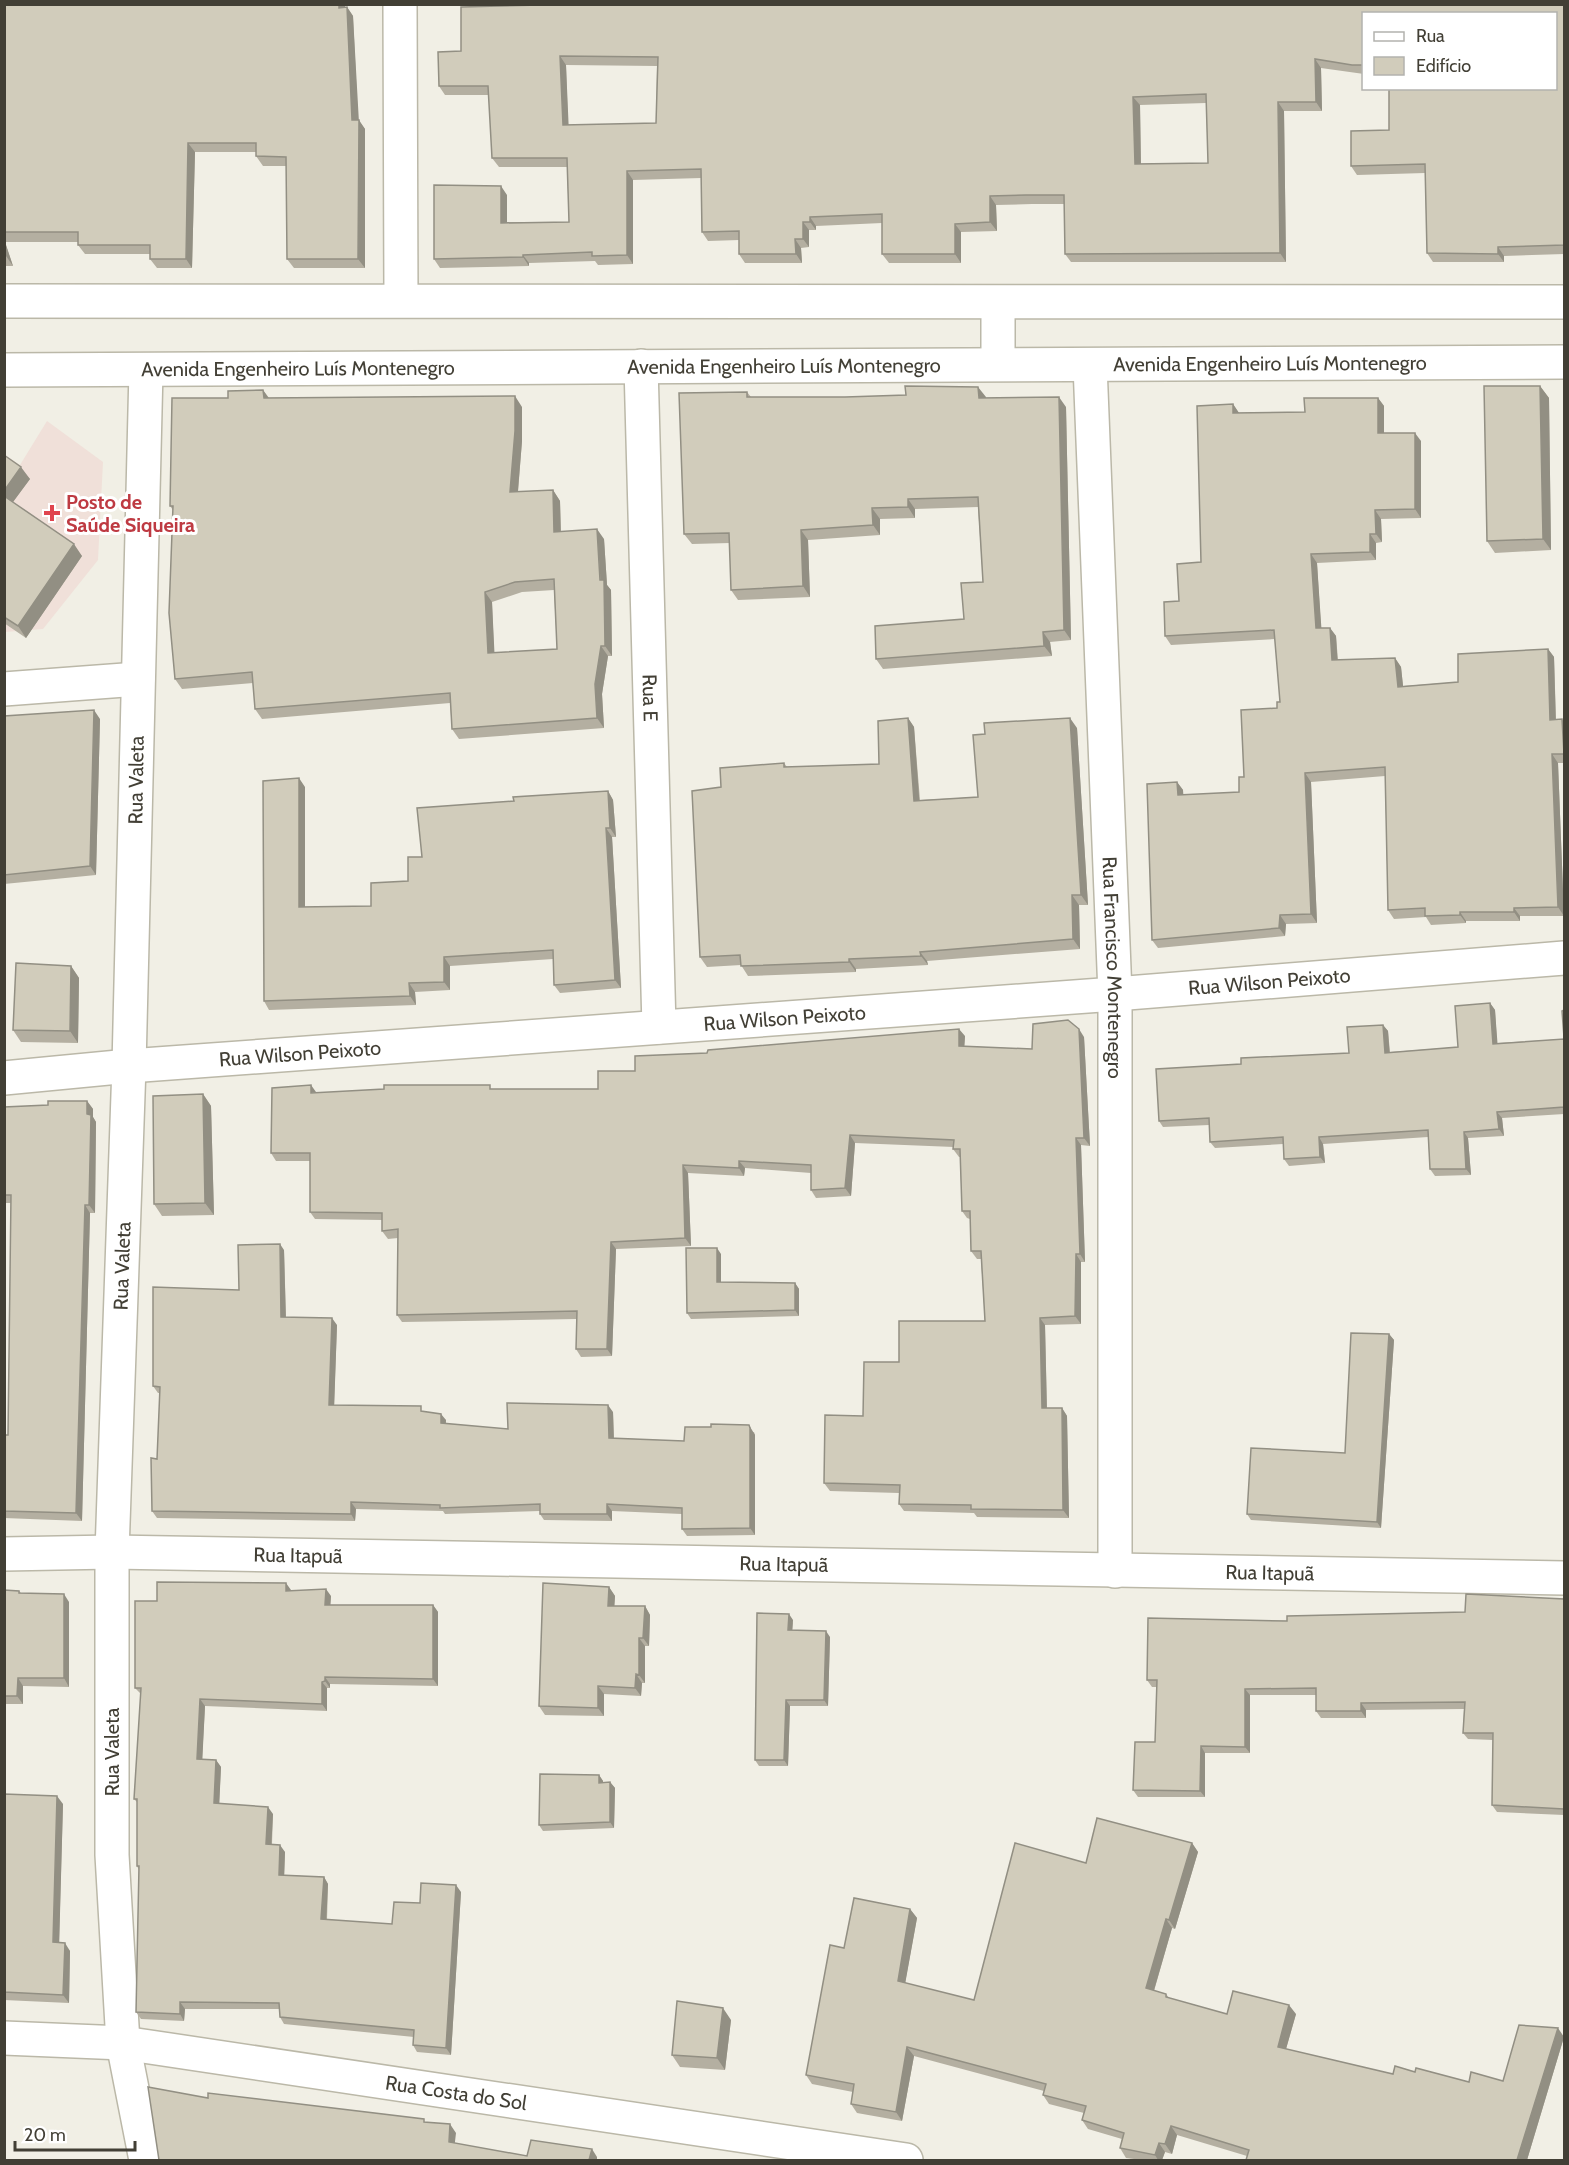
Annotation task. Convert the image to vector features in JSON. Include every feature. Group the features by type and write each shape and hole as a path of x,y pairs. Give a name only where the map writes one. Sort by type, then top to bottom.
{"street":[{"path":"400,4 400,300"},
{"path":"4,301 1564,302"},
{"path":"998,303 998,363"},
{"name":"Avenida Engenheiro Luís Montenegro","path":"4,370 998,363 1564,362"},
{"name":"Rua Francisco Montenegro","path":"1090,364 1115,994 1115,1571"},
{"name":"Rua E","path":"642,366 659,1027"},
{"name":"Rua Valeta","path":"146,370 129,1066 112,1552 112,1856 123,2043 146,2160"},
{"path":"4,689 138,679"},
{"name":"Rua Wilson Peixoto","path":"4,1078 129,1066 1115,994 1564,958"},
{"name":"Rua Itapuã","path":"4,1554 112,1552 1564,1578"},
{"name":"Rua Costa do Sol","path":"4,2038 123,2043 906,2160"}],"shaded area":[{"name":"Posto de Saúde Siqueira","path":"47,421 103,462 98,560 43,629 5,632 5,455 20,465"}],"building":[{"path":"4,4 339,4 339,8 347,7 352,120 359,120 358,259 287,259 286,157 256,156 256,143 188,143 186,259 150,259 150,245 78,245 78,232 4,232"},
{"path":"585,4 1564,4 1564,245 1498,247 1498,254 1427,253 1425,164 1351,166 1351,131 1389,130 1389,90 1557,90 1557,12 1362,12 1362,65 1315,59 1316,102 1278,102 1280,253 1065,254 1064,195 1026,195 990,196 990,222 955,224 955,254 882,254 882,214 810,217 810,222 803,222 803,239 795,239 796,254 739,254 739,231 702,232 701,169 627,171 627,255 592,256 592,252 523,255 523,257 434,259 434,185 501,186 501,223 569,222 567,158 492,158 488,86 439,86 438,52 461,51 461,7","holes":["560,56 658,57 656,123 563,125","1206,94 1208,163 1135,164 1133,97"]},
{"path":"905,386 978,387 979,398 1059,397 1064,630 1043,632 1044,646 876,659 875,626 964,619 961,583 983,582 978,497 908,499 908,507 872,508 873,525 801,530 803,586 731,590 729,533 684,534 679,393 747,392 747,397 845,397 906,395"},
{"path":"1484,386 1540,386 1543,539 1487,541"},
{"path":"263,390 264,398 515,396 515,431 510,492 553,490 554,532 597,529 600,580 604,580 605,646 601,646 595,684 597,718 452,729 450,693 255,709 252,672 175,679 169,613 173,506 170,506 172,398 228,398 228,391","holes":["554,579 557,649 488,653 485,592 515,582"]},
{"path":"1304,398 1378,398 1378,433 1415,433 1415,509 1375,510 1376,534 1370,534 1370,552 1311,554 1316,628 1330,628 1332,660 1395,658 1398,687 1458,682 1458,654 1548,649 1550,720 1562,719 1564,754 1552,754 1558,907 1514,908 1514,912 1460,912 1460,915 1425,916 1425,908 1388,910 1385,767 1305,773 1311,914 1280,915 1279,928 1152,940 1147,784 1177,782 1178,795 1239,792 1239,777 1244,777 1241,710 1277,708 1277,702 1280,702 1274,630 1165,636 1164,602 1179,601 1177,564 1201,562 1197,406 1233,404 1233,413 1305,412"},
{"path":"4,455 21,467 4,491"},
{"path":"4,496 74,544 18,626 4,617"},
{"path":"94,710 90,866 4,875 4,716"},
{"path":"908,718 914,801 978,797 973,735 985,734 984,723 1070,718 1081,895 1072,895 1073,939 920,952 921,956 849,959 849,962 741,966 740,955 700,957 692,791 721,787 720,768 784,763 784,767 879,764 878,721"},
{"path":"299,778 299,907 371,906 371,883 408,881 408,857 422,857 417,808 514,801 513,797 608,791 610,828 606,828 615,980 554,985 553,950 444,957 444,982 409,983 410,996 264,1001 263,781"},
{"path":"16,963 71,966 70,1031 13,1030"},
{"path":"1490,1003 1493,1044 1564,1039 1564,1107 1497,1112 1499,1129 1464,1132 1466,1169 1430,1169 1428,1130 1319,1137 1320,1157 1284,1159 1283,1137 1210,1142 1209,1118 1159,1121 1156,1069 1241,1064 1241,1058 1349,1053 1347,1027 1383,1025 1385,1053 1458,1047 1455,1006"},
{"path":"1564,1010 1564,1037 1562,1011"},
{"path":"1068,1020 1079,1029 1084,1138 1076,1138 1080,1254 1076,1254 1075,1316 1040,1318 1042,1408 1062,1408 1063,1510 971,1509 971,1505 899,1504 900,1485 824,1483 825,1415 863,1416 864,1362 899,1362 899,1321 985,1321 981,1251 971,1251 970,1211 962,1211 960,1149 953,1149 954,1140 850,1135 845,1188 811,1190 811,1165 739,1161 739,1168 683,1165 685,1238 611,1242 607,1349 576,1349 577,1311 397,1315 398,1229 382,1231 382,1213 310,1212 310,1153 271,1153 272,1088 311,1085 311,1093 384,1089 384,1085 490,1085 490,1089 598,1089 598,1071 635,1071 635,1056 707,1053 708,1050 959,1029 959,1046 1032,1049 1033,1024"},
{"path":"203,1094 205,1203 154,1204 153,1096"},
{"path":"48,1101 87,1101 87,1114 91,1115 89,1205 85,1205 76,1513 4,1511 4,1435 8,1435 11,1195 4,1195 4,1107 48,1105"},
{"path":"280,1244 281,1317 332,1318 329,1405 421,1406 421,1411 441,1414 441,1423 508,1429 507,1403 608,1405 609,1438 684,1441 685,1427 711,1427 711,1424 749,1425 750,1528 682,1529 682,1508 607,1504 607,1514 540,1514 540,1504 440,1508 440,1505 351,1502 351,1514 152,1511 151,1458 157,1459 160,1387 153,1386 153,1287 239,1290 238,1245"},
{"path":"686,1248 717,1248 717,1282 795,1283 795,1310 687,1313"},
{"path":"1351,1333 1389,1334 1377,1522 1247,1514 1251,1448 1345,1453"},
{"path":"157,1582 286,1583 286,1591 326,1589 325,1605 433,1605 433,1679 325,1677 325,1681 322,1682 322,1704 200,1699 197,1759 216,1760 214,1803 268,1807 266,1844 280,1845 279,1875 324,1877 321,1919 392,1924 394,1902 420,1903 421,1883 456,1885 446,2048 413,2045 414,2030 280,2017 279,2003 180,2002 180,2014 136,2012 139,1866 137,1866 137,1799 134,1799 141,1688 135,1688 135,1601 157,1601"},
{"path":"543,1583 609,1587 608,1606 645,1606 643,1638 639,1638 639,1675 636,1674 635,1688 598,1686 598,1708 539,1706"},
{"path":"4,1590 19,1591 19,1593 64,1594 64,1678 18,1678 17,1696 4,1696"},
{"path":"1466,1594 1564,1599 1564,1809 1492,1805 1493,1733 1463,1733 1465,1702 1361,1703 1361,1711 1316,1711 1316,1688 1245,1689 1245,1747 1201,1746 1200,1791 1133,1790 1135,1742 1155,1742 1157,1680 1147,1680 1148,1618 1287,1621 1287,1616 1465,1612"},
{"path":"757,1613 789,1614 788,1630 826,1631 824,1700 786,1700 784,1760 755,1760"},
{"path":"540,1774 599,1775 599,1783 610,1782 610,1822 539,1825"},
{"path":"4,1794 57,1796 53,1942 65,1943 63,1995 4,1992"},
{"path":"1097,1818 1192,1843 1169,1920 1166,1919 1146,1988 1166,1994 1166,1997 1227,2014 1233,1991 1289,2005 1278,2047 1393,2074 1395,2066 1415,2072 1416,2068 1469,2082 1471,2072 1503,2081 1519,2025 1558,2028 1517,2160 1246,2160 1249,2150 1171,2126 1165,2144 1159,2143 1155,2155 1120,2148 1124,2133 1082,2120 1086,2106 1043,2095 1046,2084 907,2047 896,2112 851,2104 854,2084 806,2075 830,1945 844,1948 854,1898 910,1909 898,1981 974,2000 1015,1843 1086,1863"},
{"path":"677,2001 723,2008 717,2058 672,2055"},
{"path":"148,2087 208,2098 208,2093 424,2119 424,2122 450,2124 449,2142 527,2156 531,2140 592,2149 589,2160 159,2160"}],"place":[{"name":"Posto de Saúde Siqueira","path":"52,513"}]}
